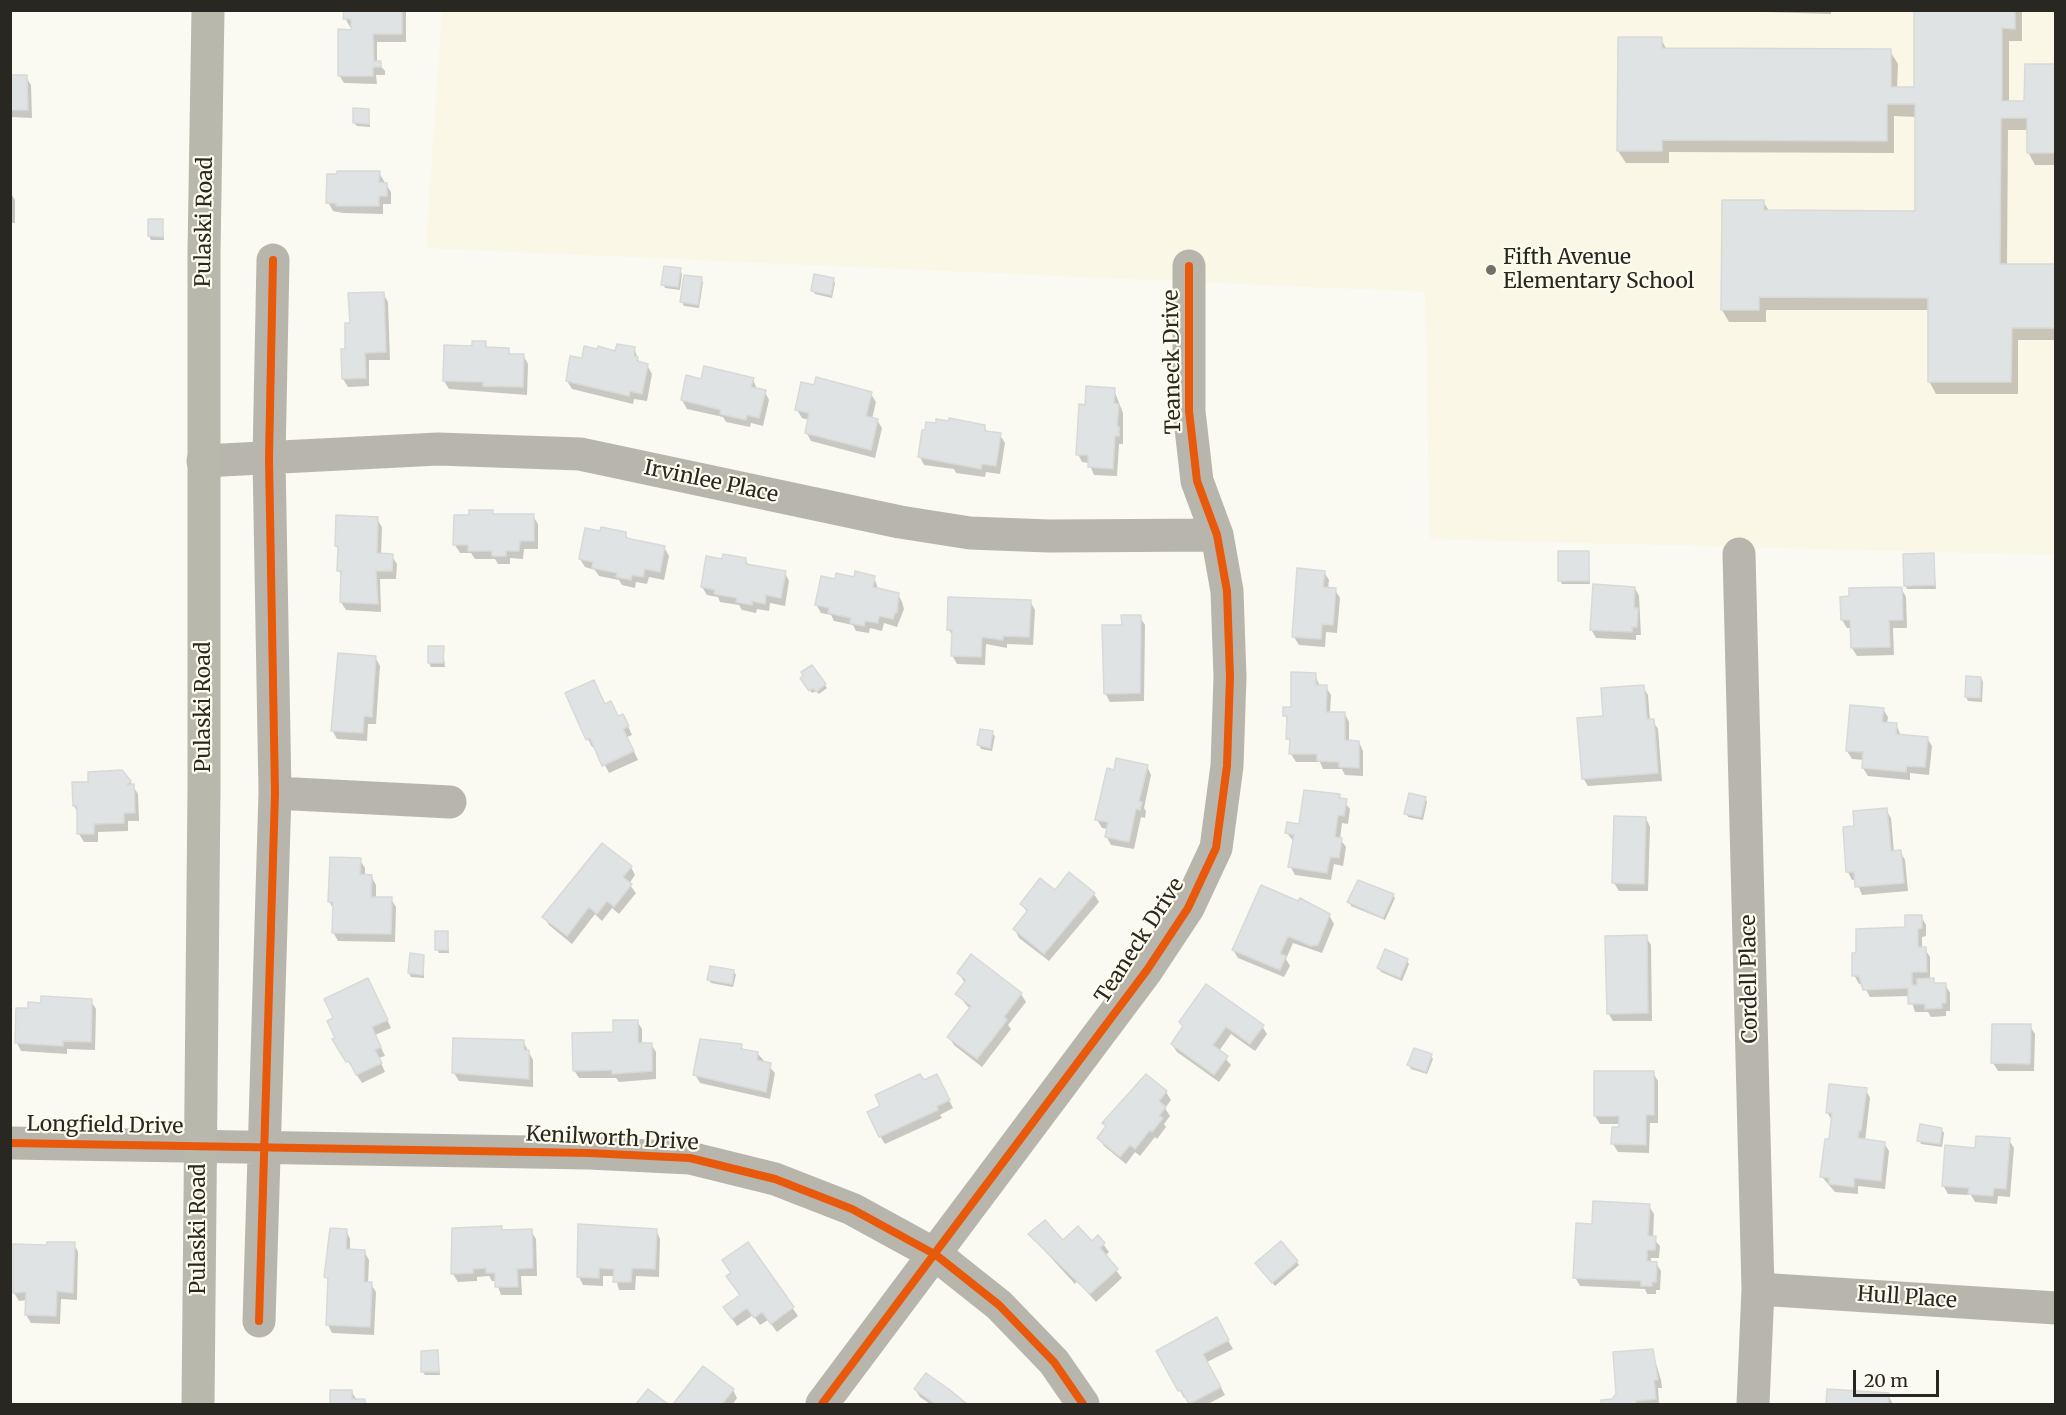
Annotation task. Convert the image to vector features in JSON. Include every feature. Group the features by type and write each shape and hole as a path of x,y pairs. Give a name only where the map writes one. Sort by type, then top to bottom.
{"main road":[{"name":"Pulaski Road","path":"198,1404 208,10"}],"street":[{"path":"259,1321 275,793 269,458 273,260"},
{"name":"Teaneck Drive","path":"822,1404 936,1255 1147,970 1188,908 1216,848 1227,766 1230,677 1227,591 1217,536 1197,481 1189,411 1189,266"},
{"name":"Irvinlee Place","path":"203,460 438,449 580,454 900,522 970,533 1050,536 1217,536"},
{"name":"Cordell Place","path":"1738,554 1758,1289 1754,1404"},
{"path":"275,793 450,802"},
{"name":"Longfield Drive","path":"10,1143 200,1145"},
{"name":"Kenilworth Drive","path":"200,1145 690,1158 775,1179 852,1209 936,1255 999,1305 1054,1362 1083,1404"},
{"name":"Hull Place","path":"1758,1289 2055,1308"}],"shaded area":[{"name":"Fifth Avenue Elementary School","path":"442,11 2055,11 2055,555 1430,539 1425,292 426,248"}],"building":[{"path":"344,10 402,10 402,34 373,34 374,61 381,61 381,67 373,67 373,76 338,76 338,29 351,30 351,19 343,19"},
{"path":"1914,10 2015,10 2015,29 2002,28 2002,101 2024,101 2025,64 2056,64 2056,153 2027,153 2027,118 2001,118 2000,264 2056,264 2056,328 2012,328 2011,382 1928,382 1928,298 1759,297 1759,310 1721,310 1722,200 1764,200 1764,210 1915,211 1915,104 1887,104 1887,141 1662,140 1662,151 1617,151 1618,37 1662,37 1662,48 1891,49 1891,87 1914,87"},
{"path":"10,75 27,75 28,110 10,110"},
{"path":"353,108 369,109 369,124 353,123"},
{"path":"337,171 380,171 379,182 387,183 387,196 379,196 379,206 336,206 336,203 326,203 327,174 337,174"},
{"path":"148,219 163,219 163,237 148,236"},
{"path":"664,266 681,268 678,287 661,285"},
{"path":"814,274 834,278 831,295 811,291"},
{"path":"684,275 702,277 698,305 680,302"},
{"path":"384,292 386,352 365,353 366,378 342,379 341,349 345,349 345,323 350,323 348,293"},
{"path":"472,341 486,341 486,347 509,348 509,354 524,354 523,387 483,386 483,382 443,381 444,345 472,346"},
{"path":"617,344 635,347 634,356 638,357 637,361 648,364 642,394 630,391 629,396 566,381 570,356 582,358 584,346 597,349 598,346 615,351"},
{"path":"704,366 754,378 751,387 766,390 759,418 747,415 746,420 720,414 721,410 681,400 686,375 701,379"},
{"path":"816,377 872,392 866,416 878,419 871,450 805,433 809,413 795,410 801,382 814,385"},
{"path":"1086,386 1115,388 1114,403 1119,404 1117,426 1119,436 1115,436 1113,469 1088,467 1088,455 1076,455 1079,404 1085,405"},
{"path":"949,418 985,425 985,431 1001,433 996,466 982,464 981,469 918,457 922,430 925,430 926,422 936,423 936,419 949,421"},
{"path":"469,510 493,510 493,514 534,514 534,541 520,541 519,551 506,551 506,556 492,556 492,551 468,551 468,545 453,545 454,515 469,515"},
{"path":"336,515 378,517 377,553 393,554 392,571 376,571 378,604 340,602 341,571 337,571 338,546 335,546"},
{"path":"601,527 626,532 626,538 665,546 660,572 645,569 643,577 632,575 631,580 616,577 617,573 592,568 593,562 579,559 585,528 600,531"},
{"path":"1558,551 1589,551 1589,581 1558,581"},
{"path":"1934,553 1935,585 1904,586 1903,554"},
{"path":"723,554 746,558 746,564 786,571 781,598 766,595 765,604 752,601 752,605 736,602 737,598 714,594 715,590 701,587 706,556 722,559"},
{"path":"1297,568 1325,571 1323,587 1336,588 1333,625 1322,624 1321,639 1292,637"},
{"path":"855,571 875,576 873,587 899,593 897,613 893,619 879,616 878,623 865,621 864,626 850,623 851,618 828,613 829,608 815,605 821,576 835,579 836,573 854,577"},
{"path":"1593,584 1635,587 1634,608 1638,608 1637,627 1632,627 1632,632 1590,630"},
{"path":"1902,587 1903,620 1889,620 1890,647 1851,648 1850,620 1841,620 1840,597 1849,596 1849,588"},
{"path":"948,597 1031,600 1029,637 1003,636 1003,640 982,637 981,657 951,656 952,630 947,630"},
{"path":"1121,615 1141,615 1140,693 1104,694 1102,625 1122,625"},
{"path":"428,646 444,646 443,663 428,663"},
{"path":"338,653 376,656 372,717 364,716 363,733 331,731"},
{"path":"812,665 826,684 816,692 813,688 809,691 800,678 803,676 801,672"},
{"path":"1291,672 1316,673 1316,685 1327,685 1326,712 1345,712 1345,740 1359,741 1359,768 1339,767 1339,762 1317,761 1317,754 1289,754 1290,739 1286,739 1287,716 1283,716 1283,707 1291,707"},
{"path":"1966,676 1981,677 1980,698 1965,697"},
{"path":"594,680 605,704 611,701 618,716 623,714 629,726 623,729 634,751 602,766 590,738 586,740 565,693"},
{"path":"1644,685 1647,719 1654,719 1658,773 1582,779 1577,718 1603,716 1601,688"},
{"path":"1850,705 1884,708 1882,722 1897,723 1896,734 1928,737 1925,767 1906,766 1906,772 1862,768 1863,752 1846,751"},
{"path":"980,729 993,731 990,748 977,745"},
{"path":"1116,758 1148,765 1139,801 1142,802 1140,810 1136,809 1129,842 1105,837 1108,822 1095,820 1107,768 1114,770"},
{"path":"122,770 131,781 127,785 134,784 135,813 124,813 124,823 94,824 94,834 77,834 77,806 73,806 72,782 88,782 88,772"},
{"path":"1304,790 1340,794 1339,798 1347,799 1344,816 1338,815 1335,837 1342,838 1339,858 1330,857 1327,873 1288,867 1294,835 1285,833 1287,822 1299,824"},
{"path":"1409,793 1426,797 1421,817 1404,814"},
{"path":"1887,808 1891,851 1901,850 1904,883 1855,887 1854,872 1846,872 1843,827 1854,826 1853,811"},
{"path":"1614,816 1646,817 1644,884 1612,883"},
{"path":"602,843 632,866 623,877 632,884 614,907 607,901 597,914 589,907 567,936 542,917"},
{"path":"330,857 361,858 360,874 372,875 371,897 392,897 391,934 332,933 333,902 328,902"},
{"path":"1069,872 1095,893 1044,954 1013,929 1028,910 1020,904 1040,878 1055,890"},
{"path":"1358,880 1394,894 1383,918 1347,902"},
{"path":"1261,885 1298,901 1300,898 1330,914 1318,945 1311,946 1288,936 1280,954 1286,956 1280,970 1232,950"},
{"path":"1905,915 1922,915 1922,928 1918,929 1918,947 1926,947 1927,972 1912,972 1912,985 1917,985 1917,979 1934,978 1934,983 1946,983 1946,1003 1942,1003 1942,1008 1925,1009 1925,1004 1908,1004 1908,988 1863,990 1859,976 1852,976 1852,953 1856,953 1856,929 1905,927"},
{"path":"435,931 448,931 448,950 435,950"},
{"path":"1647,935 1648,1013 1607,1014 1605,936"},
{"path":"1385,949 1408,959 1400,978 1377,968"},
{"path":"410,953 424,955 423,975 408,973"},
{"path":"971,954 1022,993 1004,1017 1007,1020 977,1059 947,1037 971,1006 955,994 966,980 957,973"},
{"path":"710,966 734,970 732,984 707,980"},
{"path":"368,978 388,1020 372,1027 381,1047 375,1050 382,1063 356,1075 349,1061 346,1062 332,1039 335,1038 327,1021 333,1018 324,999"},
{"path":"1206,984 1264,1025 1250,1044 1226,1027 1213,1045 1228,1056 1214,1075 1171,1044 1183,1026 1179,1022"},
{"path":"41,996 92,999 91,1042 63,1041 63,1046 15,1043 16,1008 28,1008 28,1002 41,1003"},
{"path":"613,1020 638,1020 638,1043 652,1043 652,1071 612,1074 612,1070 573,1071 572,1033 613,1032"},
{"path":"1992,1024 2031,1024 2030,1064 1991,1063"},
{"path":"453,1038 524,1040 524,1050 529,1050 529,1079 452,1073"},
{"path":"700,1039 742,1044 741,1049 758,1052 757,1060 771,1063 766,1092 693,1075"},
{"path":"1414,1048 1432,1054 1426,1072 1407,1065"},
{"path":"1594,1071 1654,1071 1654,1115 1646,1115 1646,1145 1611,1144 1612,1127 1619,1127 1619,1116 1594,1116"},
{"path":"920,1074 924,1080 937,1074 950,1100 937,1106 938,1110 879,1137 867,1112 880,1106 875,1095"},
{"path":"1146,1074 1167,1091 1159,1101 1166,1107 1159,1116 1163,1118 1135,1149 1130,1145 1120,1157 1097,1138 1106,1126 1102,1123"},
{"path":"1829,1084 1867,1088 1858,1138 1885,1142 1881,1181 1854,1178 1854,1187 1829,1184 1829,1178 1820,1177 1825,1139 1829,1139 1832,1113 1826,1113"},
{"path":"1920,1124 1942,1128 1940,1144 1917,1141"},
{"path":"1976,1136 2010,1138 2006,1189 1994,1188 1993,1196 1968,1194 1969,1188 1942,1186 1945,1145 1975,1148"},
{"path":"1593,1201 1650,1204 1648,1236 1656,1236 1655,1250 1647,1250 1647,1261 1657,1262 1656,1282 1652,1282 1652,1286 1641,1286 1641,1281 1573,1278 1576,1223 1592,1224"},
{"path":"1045,1220 1063,1240 1078,1226 1092,1241 1098,1235 1105,1243 1100,1248 1118,1269 1090,1294 1028,1234"},
{"path":"578,1224 657,1229 655,1269 632,1268 631,1282 613,1282 614,1269 599,1268 599,1278 577,1277"},
{"path":"502,1226 502,1230 532,1229 533,1268 517,1269 518,1287 495,1287 495,1273 486,1273 486,1268 473,1269 473,1273 451,1274 452,1228"},
{"path":"330,1228 347,1229 346,1249 365,1250 364,1282 372,1282 370,1327 326,1325 328,1278 324,1277"},
{"path":"1281,1241 1298,1261 1272,1283 1255,1263"},
{"path":"47,1242 75,1242 73,1293 57,1291 56,1316 25,1315 26,1292 13,1293 13,1244 47,1245"},
{"path":"748,1242 794,1307 771,1324 762,1312 754,1318 747,1308 732,1319 723,1307 740,1295 726,1276 731,1273 722,1260"},
{"path":"1217,1317 1229,1340 1203,1354 1221,1387 1189,1404 1181,1390 1178,1391 1156,1351"},
{"path":"1653,1349 1658,1380 1654,1380 1656,1399 1636,1401 1636,1404 1601,1404 1601,1400 1612,1399 1616,1394 1613,1352"},
{"path":"438,1350 439,1372 421,1372 421,1351"},
{"path":"703,1366 734,1389 722,1404 673,1404"},
{"path":"926,1373 967,1404 935,1404 914,1389"},
{"path":"648,1389 668,1404 636,1404"},
{"path":"1827,1389 1889,1393 1888,1404 1826,1404"},
{"path":"330,1390 352,1390 352,1399 365,1399 365,1404 330,1404"}],"cycle path":[{"path":"259,1321 275,793 269,458 273,260"},
{"path":"822,1404 1147,970 1188,908 1216,848 1227,766 1230,677 1227,591 1217,535 1197,481 1189,411 1189,266"},
{"path":"10,1143 589,1153 690,1158 775,1179 852,1209 936,1255 999,1305 1054,1362 1083,1404"}],"place":[{"name":"Fifth Avenue Elementary School","path":"1491,270"}]}
